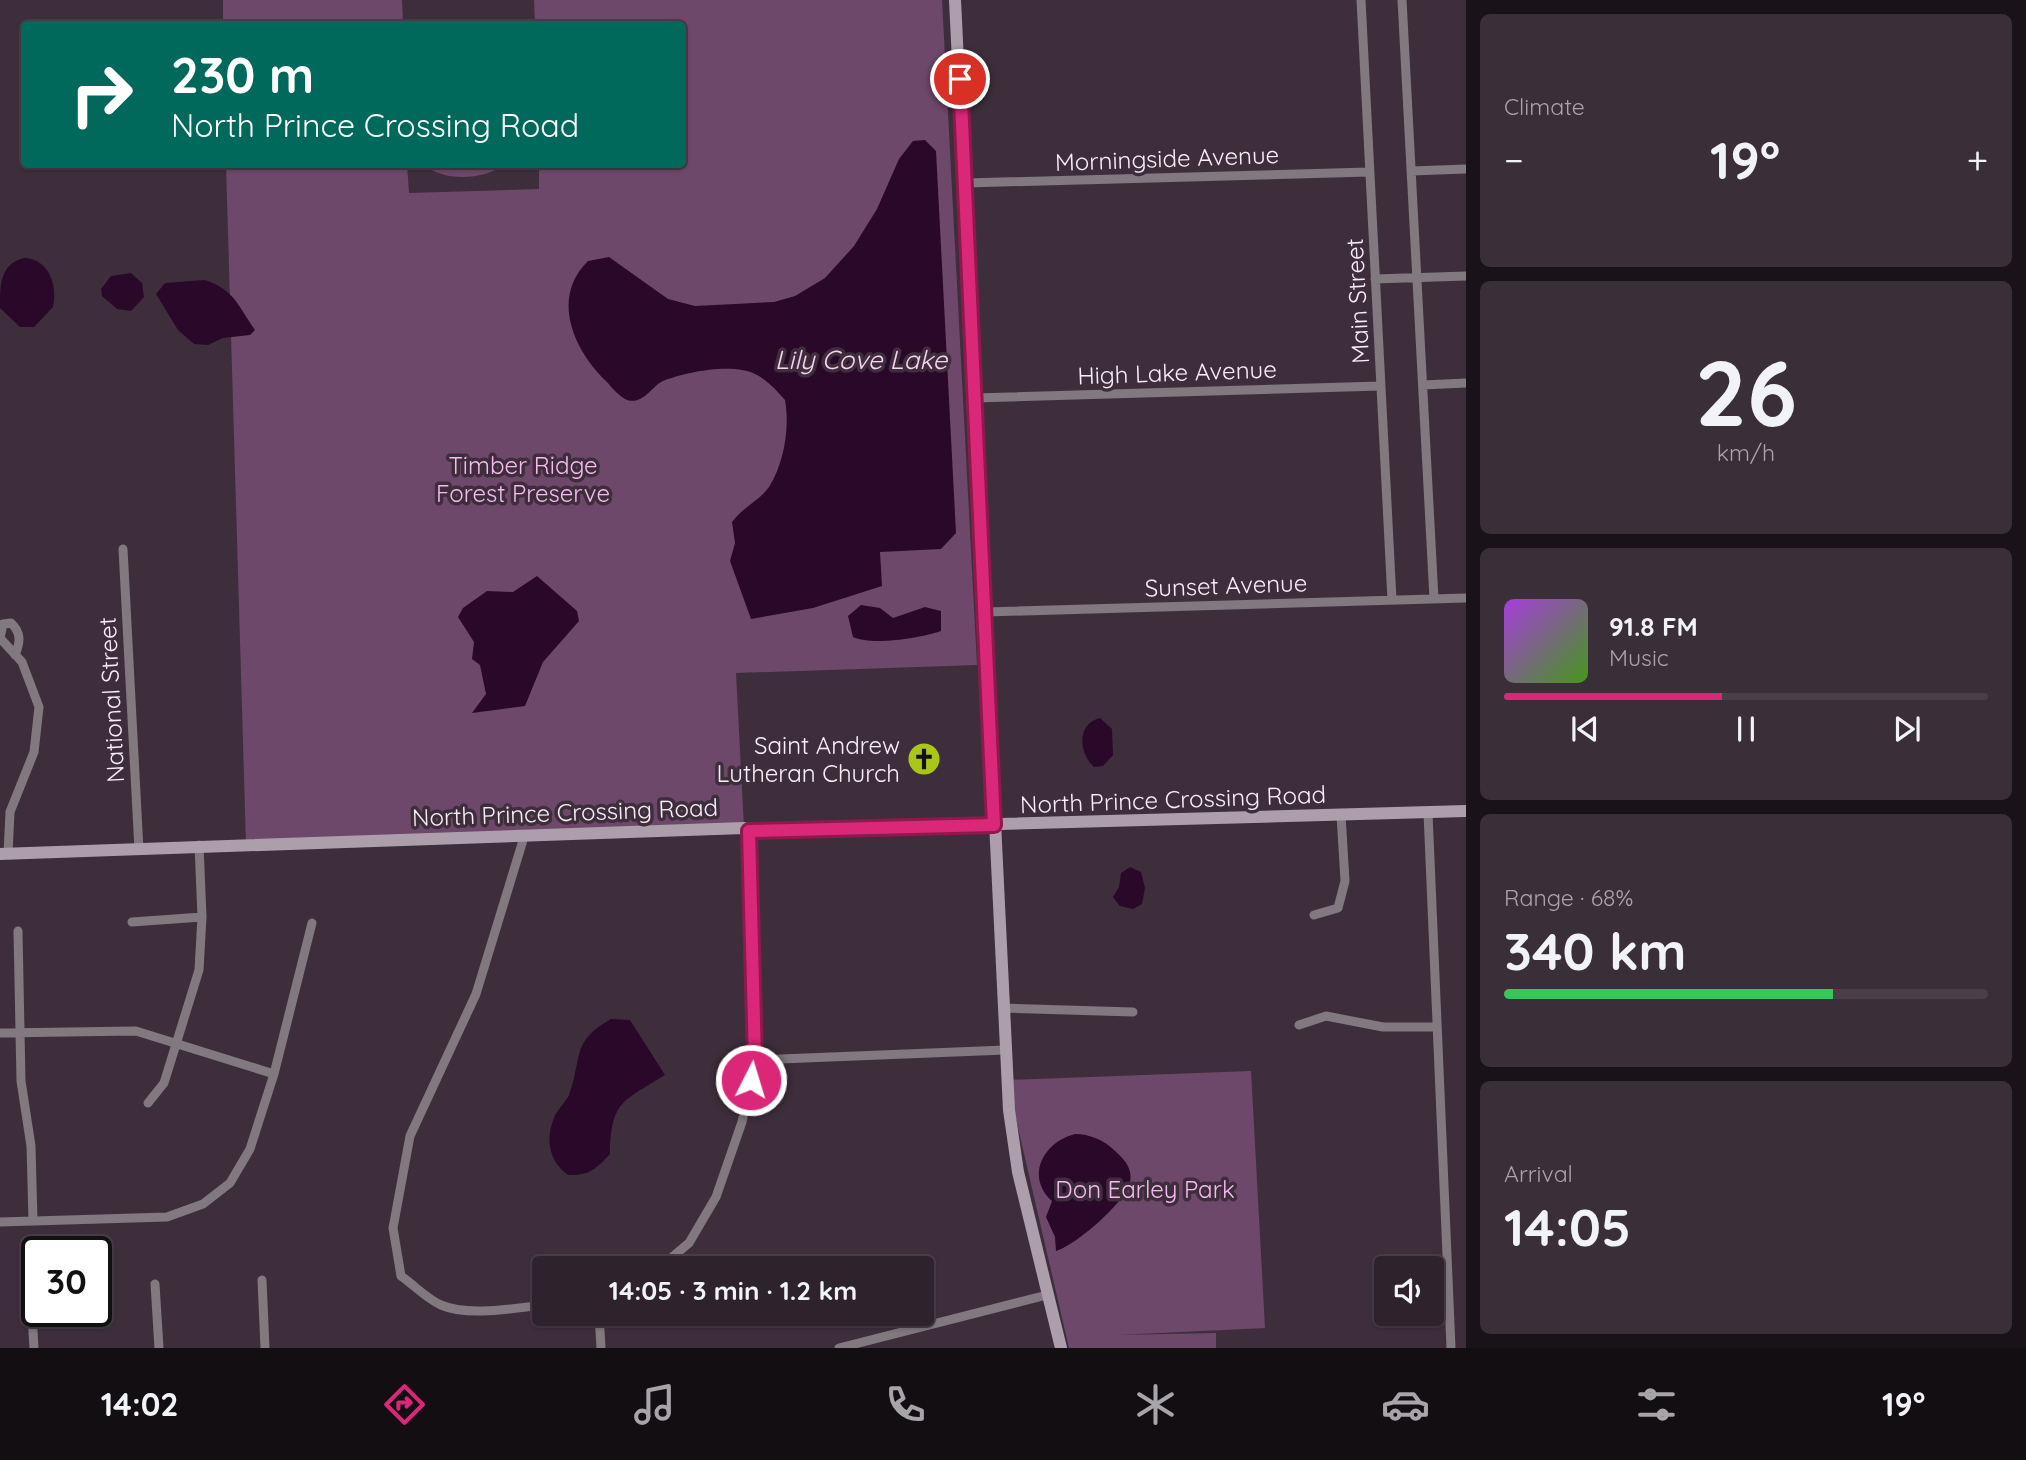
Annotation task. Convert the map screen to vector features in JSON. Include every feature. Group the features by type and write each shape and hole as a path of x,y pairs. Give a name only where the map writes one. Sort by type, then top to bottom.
{"street":[{"path":"955,0 966,183 1007,1080 1016,1163 1061,1348"},
{"name":"Main Street","path":"1360,0 1392,600"},
{"path":"1402,0 1434,599"},
{"path":"1411,171 1466,169"},
{"name":"Morningside Avenue","path":"966,183 1369,172"},
{"path":"1375,279 1466,276"},
{"path":"1423,385 1466,383"},
{"name":"High Lake Avenue","path":"975,397 1380,386"},
{"name":"National Street","path":"124,549 139,850"},
{"name":"Sunset Avenue","path":"986,612 1466,598"},
{"path":"4,854 13,799 34,752 39,720 35,692 27,670 15,655"},
{"name":"North Prince Crossing Road","path":"4,854 139,850 200,845 524,837 744,828 749,831 1466,811"},
{"path":"1427,813 1451,1348"},
{"path":"1314,915 1338,908 1345,881 1341,816"},
{"path":"674,1256 689,1243 716,1197 742,1122 755,1060 749,831"},
{"path":"524,837 476,994 410,1136 393,1228 401,1276 446,1307 490,1311 532,1306"},
{"path":"148,1103 164,1083 199,970 202,917 200,845"},
{"path":"132,922 202,917"},
{"path":"0,1222 167,1217 204,1204 230,1183 246,1158 274,1074 312,923"},
{"path":"18,931 21,1081 31,1146 33,1221"},
{"path":"1003,1009 1133,1012"},
{"path":"1299,1025 1326,1016 1383,1027 1435,1027"},
{"path":"0,1033 119,1030 144,1033 274,1074"},
{"path":"755,1060 1005,1050"},
{"path":"262,1280 265,1348"},
{"path":"155,1284 159,1348"},
{"path":"839,1348 1047,1295"},
{"path":"600,1326 601,1348"},
{"path":"33,1327 34,1348"}],"green space":[{"path":"223,0 402,0 403,21 223,21"},
{"name":"Timber Ridge Forest Preserve","path":"534,0 942,0 977,665 736,673 744,828 246,844 226,168 407,168 409,193 539,189 539,168 686,168 686,21 535,21"},
{"path":"429,168 499,168 486,174 464,177"},
{"name":"Don Earley Park","path":"1251,1071 1265,1328 1118,1335 1216,1333 1216,1348 1069,1348 1007,1080"}],"water":[{"name":"Lily Cove Lake","path":"925,140 936,151 956,533 941,549 880,552 882,586 813,608 751,619 730,561 735,543 732,522 765,492 779,467 787,422 785,400 757,375 736,369 723,369 697,372 663,381 642,398 627,400 595,369 576,340 571,324 570,291 588,261 609,257 668,299 695,306 774,302 795,296 825,278 854,246 877,209 899,159 913,141"},
{"path":"24,258 40,263 53,282 53,307 34,327 20,327 0,308 1,284 6,270"},
{"path":"131,273 142,283 144,297 131,311 117,309 102,296 101,289 111,276"},
{"path":"205,280 223,289 235,300 255,330 250,335 223,338 208,345 194,344 178,330 156,294 165,283"},
{"path":"537,576 577,611 579,621 543,662 525,706 472,713 486,694 480,665 472,659 474,642 458,617 463,608 487,591 513,592"},
{"path":"861,605 880,608 893,618 925,607 941,611 941,631 884,641 861,640 853,637 848,616"},
{"path":"1100,718 1112,729 1113,755 1103,766 1094,767 1085,754 1082,740 1087,726"},
{"path":"1130,867 1141,872 1145,888 1142,904 1133,909 1120,906 1113,897 1119,887 1121,873"},
{"path":"611,1019 630,1020 665,1075 622,1104 613,1123 610,1154 587,1173 568,1175 550,1150 551,1126 569,1095 583,1043 598,1027"},
{"path":"1075,1134 1096,1138 1110,1146 1127,1164 1130,1182 1119,1201 1099,1222 1075,1241 1056,1251 1055,1237 1046,1217 1052,1201 1044,1192 1039,1171 1041,1162 1054,1144"}],"place":[{"name":"Saint Andrew Lutheran Church","path":"924,759"}],"route":[{"path":"751,1080 755,1060 751,1002 749,831 994,825 960,79"}]}
